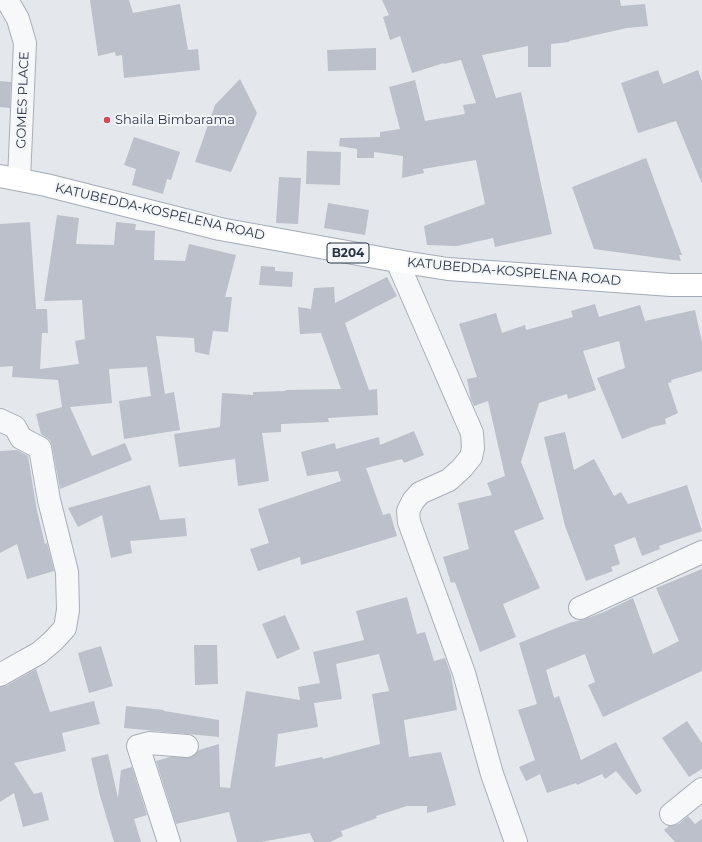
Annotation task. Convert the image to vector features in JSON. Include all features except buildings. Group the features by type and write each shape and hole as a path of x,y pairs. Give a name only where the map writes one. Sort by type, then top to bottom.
{"main road":[{"name":"KATUBEDDA-KOSPELENA ROAD","path":"10,178 125,203 220,229 448,269 671,285 702,285"}],"street":[{"name":"GOMES PLACE","path":"8,0 18,19 25,44 10,178"},
{"path":"397,261 472,433 473,448 471,457 449,480 420,493 413,500 408,511 409,522 464,672 492,774 516,842"},
{"path":"0,420 15,427 21,438 40,448 49,500 66,572 68,610 66,628 53,641 39,653 0,675"},
{"path":"580,608 702,552"},
{"path":"169,842 138,746 149,743 187,746"},
{"path":"671,814 702,789"}],"place":[{"name":"Shaila Bimbarama","path":"107,120"}]}
